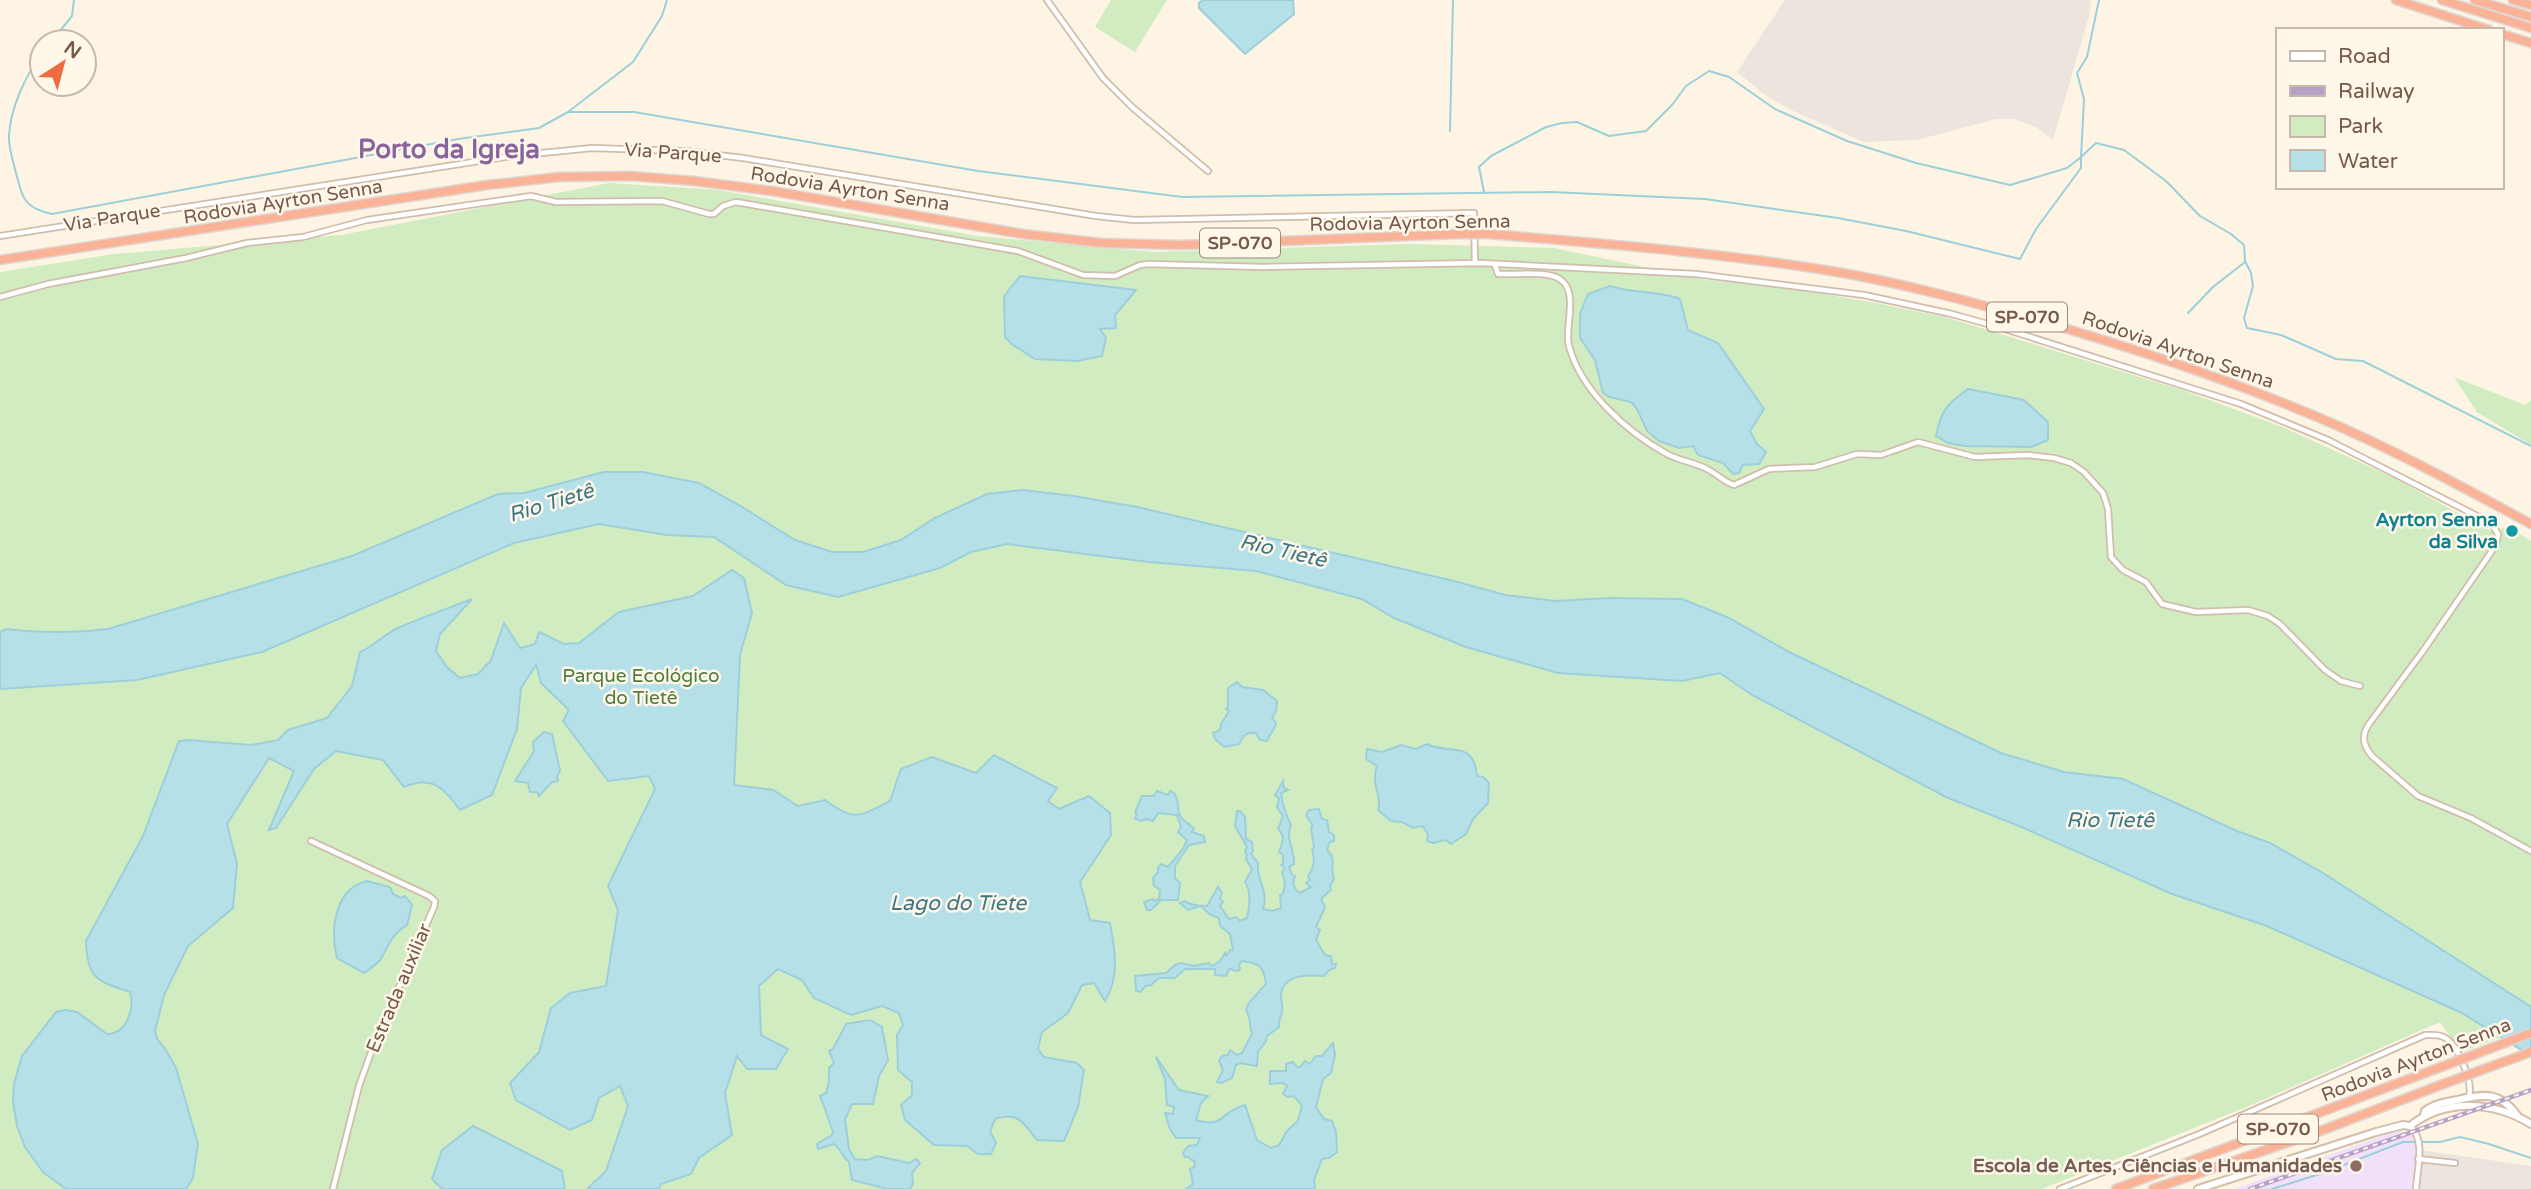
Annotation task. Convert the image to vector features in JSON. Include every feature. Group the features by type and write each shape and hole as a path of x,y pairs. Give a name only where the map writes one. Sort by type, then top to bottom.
{"highway":[{"path":"2442,0 2531,28"},
{"path":"2475,0 2531,17"},
{"path":"2513,0 2531,5"},
{"path":"2397,1 2483,28"},
{"path":"2503,34 2531,43"},
{"name":"Rodovia Ayrton Senna","path":"0,260 487,185 559,177 619,176 694,181 772,191 1021,234 1102,243 1181,245 1488,234 1719,254 1845,274 1966,300 2080,332 2191,368 2292,406 2418,463 2531,524"},
{"name":"Rodovia Ayrton Senna","path":"2116,1189 2531,1033"},
{"name":"Rodovia Ayrton Senna","path":"2153,1189 2315,1133 2531,1052"}],"street":[{"path":"1047,0 1103,78 1132,107 1208,171"},
{"name":"Via Parque","path":"0,236 512,156 592,148 658,149 743,158 1134,220 1474,213 1475,263"},
{"path":"0,298 48,284 186,258 247,243 303,237 352,223 522,196 556,202 662,201 709,214 736,202 1018,251 1083,275 1115,276 1149,264 1263,267 1475,263 1752,279 1864,295 1952,314 2169,380 2274,417 2362,456 2486,519 2497,531 2496,545 2369,724 2363,738 2372,757 2418,796 2471,818 2531,852"},
{"path":"1495,265 1498,274 1544,275 1564,282 1571,307 1567,329 1568,345 1592,391 1605,407 1668,455 1708,469 1734,485 1769,469 1815,467 1840,457 1857,454 1881,455 1918,442 1975,457 2042,455 2071,463 2092,479 2106,498 2109,550 2115,563 2146,582 2161,604 2196,612 2248,610 2268,616 2280,624 2328,672 2341,681 2360,686"},
{"name":"Estrada auxiliar","path":"311,841 435,901 435,907 374,1044 359,1086 332,1189"},
{"path":"2060,1189 2197,1135 2425,1035 2444,1037 2455,1048 2471,1085 2469,1097"},
{"path":"2410,1126 2433,1106 2469,1097 2491,1095 2508,1105 2518,1117"},
{"path":"2424,1115 2465,1105 2498,1110 2531,1124"},
{"path":"2198,1189 2403,1125 2410,1126 2417,1133 2416,1189"},
{"path":"2418,1159 2455,1163"}],"shaded area":[{"path":"1785,0 2091,0 2089,16 2053,140 2037,128 2014,119 1996,119 1917,140 1864,142 1791,110 1765,95 1737,72"},
{"name":"Escola de Artes, Ciências e Humanidades","path":"2399,1130 2413,1134 2417,1143 2413,1189 2234,1189"},
{"path":"2420,1150 2531,1166 2531,1189 2418,1189"}],"green space":[{"path":"1111,0 1167,0 1135,52 1095,27"},
{"name":"Parque Ecológico do Tietê","path":"609,183 718,190 978,236 1154,252 1408,244 1554,248 1706,280 1775,286 1949,318 2185,391 2285,428 2394,478 2491,531 2508,527 2531,541 2531,1026 2461,1052 2440,1022 2249,1106 2042,1189 0,1189 0,272 114,254 341,235"},
{"path":"2454,377 2525,405 2531,400 2531,445 2477,412"}],"water":[{"path":"1203,0 1293,0 1294,14 1245,54 1199,8 1199,3"},
{"path":"1020,276 1136,290 1115,315 1116,328 1100,329 1106,338 1102,356 1077,361 1035,359 1005,337 1004,296"},
{"path":"1610,286 1680,299 1688,330 1718,343 1764,409 1750,431 1757,444 1766,452 1759,464 1743,465 1739,473 1733,474 1723,463 1698,455 1693,446 1679,448 1659,441 1647,431 1631,402 1603,393 1595,360 1580,338 1580,314 1588,294"},
{"path":"1968,389 2024,400 2048,422 2048,440 2031,447 1965,446 1948,443 1936,436 1946,408"},
{"name":"Rio Tietê","path":"604,472 643,472 699,483 795,540 832,552 863,552 901,540 935,518 987,494 1023,490 1137,507 1505,595 1556,601 1608,598 1682,599 1729,618 1789,652 2001,753 2064,772 2123,779 2237,831 2270,843 2323,873 2531,1007 2531,1056 2462,1013 2267,926 2172,894 2019,826 1946,797 1752,695 1720,673 1682,681 1558,673 1466,647 1394,618 1362,599 1256,571 1149,562 1007,544 971,552 940,568 838,597 786,585 714,537 667,535 599,524 514,543 262,652 137,680 0,689 0,632 6,629 57,632 108,629 352,556 498,494 524,493"},
{"name":"Lago do Tiete","path":"732,570 744,578 752,613 740,655 734,785 773,790 798,806 825,800 843,812 857,815 890,801 901,769 932,757 976,773 994,755 1057,788 1048,801 1059,809 1089,796 1110,813 1111,835 1080,882 1090,920 1110,923 1115,953 1110,992 1105,1001 1094,983 1082,985 1068,1013 1042,1032 1038,1049 1044,1057 1077,1063 1084,1070 1078,1107 1064,1141 1037,1140 1020,1120 1003,1117 995,1119 990,1131 996,1143 991,1154 978,1154 967,1146 934,1145 905,1120 901,1105 912,1095 912,1082 898,1070 897,1035 903,1025 899,1013 882,1006 851,1015 814,998 802,980 778,969 759,986 761,1035 788,1049 776,1069 747,1069 737,1056 725,1093 732,1135 699,1158 691,1174 661,1184 659,1189 587,1189 606,1171 628,1106 620,1086 599,1098 592,1120 570,1130 516,1100 510,1083 539,1052 551,1008 570,993 606,986 618,910 608,886 655,789 649,776 608,781 563,721 569,710 541,683 536,665 521,688 517,729 492,795 460,810 448,795 430,783 404,787 383,760 336,751 314,769 276,828 269,830 294,771 269,758 227,824 237,864 233,908 188,946 164,995 155,1031 157,1039 176,1068 198,1144 193,1178 186,1189 66,1189 43,1172 25,1147 17,1126 13,1102 14,1084 22,1056 56,1012 77,1012 107,1034 120,1030 128,1019 130,992 96,977 89,963 86,941 143,836 179,741 251,745 278,740 288,730 327,718 352,686 360,652 398,628 472,599 440,634 436,651 447,667 460,678 478,674 491,660 504,623 520,648 535,644 539,632 564,644 579,643 619,612 693,596"},
{"path":"1237,682 1242,687 1263,690 1277,701 1272,718 1276,723 1267,741 1260,740 1256,733 1250,733 1244,736 1239,744 1224,747 1215,739 1213,733 1220,730 1229,711 1226,709 1228,688"},
{"path":"544,732 552,734 560,771 558,781 552,782 539,796 537,792 530,792 528,783 515,781 534,751 533,742"},
{"path":"1427,744 1465,753 1475,764 1477,776 1483,777 1489,783 1488,803 1473,819 1466,834 1451,844 1446,840 1433,843 1427,841 1428,835 1423,826 1413,828 1402,822 1391,821 1378,810 1375,779 1377,766 1366,759 1367,749 1382,752 1401,745 1416,749"},
{"path":"1283,781 1284,788 1288,790 1281,793 1291,825 1289,835 1294,859 1294,864 1289,867 1295,876 1293,883 1300,893 1311,887 1306,883 1310,880 1308,877 1314,861 1313,826 1306,815 1309,810 1319,809 1322,819 1327,820 1329,832 1334,835 1334,841 1330,842 1327,850 1333,860 1334,879 1331,890 1321,899 1325,907 1316,927 1320,930 1316,940 1325,955 1331,956 1332,964 1336,964 1335,968 1324,976 1298,977 1287,983 1281,995 1279,1027 1267,1036 1258,1052 1257,1066 1240,1063 1236,1065 1232,1078 1221,1083 1217,1082 1223,1070 1219,1061 1222,1056 1228,1055 1230,1050 1237,1055 1242,1053 1252,1034 1246,1010 1266,984 1262,969 1257,964 1242,961 1238,971 1229,969 1226,976 1215,975 1215,969 1185,969 1175,978 1159,978 1151,985 1145,986 1141,992 1136,991 1135,976 1166,973 1181,963 1194,966 1209,963 1212,966 1220,961 1225,953 1226,956 1233,950 1230,934 1220,926 1219,918 1209,914 1201,906 1188,910 1180,903 1185,901 1193,905 1207,906 1218,887 1223,902 1220,906 1229,919 1236,917 1240,921 1247,918 1249,898 1245,882 1252,869 1246,859 1247,847 1235,826 1237,811 1245,817 1246,839 1252,842 1251,854 1258,863 1264,896 1263,909 1272,911 1281,908 1280,895 1283,894 1285,883 1282,872 1285,868 1281,865 1283,855 1279,852 1283,838 1278,829 1283,816 1277,807 1279,799 1275,795"},
{"path":"1157,791 1168,795 1170,791 1174,793 1181,818 1194,828 1192,832 1204,836 1205,842 1189,845 1175,866 1175,878 1180,883 1178,900 1161,900 1151,910 1147,910 1144,902 1159,899 1160,890 1154,886 1153,878 1158,868 1161,864 1168,867 1187,840 1178,832 1181,827 1177,815 1158,813 1153,821 1140,821 1135,818 1142,796 1154,796"},
{"path":"367,881 390,887 393,894 401,898 405,896 412,905 407,925 395,935 379,961 364,973 337,958 334,935 341,901 356,885"},
{"path":"870,1020 882,1027 888,1060 879,1076 873,1104 852,1104 845,1119 849,1149 855,1159 868,1160 877,1156 909,1163 916,1159 920,1163 912,1173 913,1184 910,1189 888,1189 852,1180 849,1162 834,1144 818,1149 817,1144 833,1132 820,1096 826,1093 829,1068 834,1063 829,1051 833,1049 846,1024"},
{"path":"1333,1043 1335,1055 1331,1073 1323,1079 1316,1107 1324,1119 1332,1121 1336,1132 1337,1152 1322,1159 1314,1180 1315,1189 1186,1189 1193,1184 1190,1169 1195,1162 1183,1153 1188,1146 1197,1145 1200,1138 1176,1138 1170,1129 1165,1113 1173,1114 1174,1107 1167,1105 1165,1079 1156,1057 1179,1090 1208,1096 1201,1103 1196,1120 1217,1121 1245,1105 1257,1140 1271,1148 1279,1145 1287,1131 1298,1121 1302,1106 1294,1096 1283,1094 1287,1086 1283,1083 1270,1084 1270,1071 1286,1071 1286,1064 1293,1062 1297,1067 1305,1061 1310,1064 1316,1056 1322,1056"},
{"path":"473,1126 562,1171 565,1189 442,1189 432,1179 442,1150"}],"waterway":[{"path":"62,28 72,16 74,0"},
{"path":"28,76 10,124 12,159 26,201 36,209 52,214 458,139 539,128 568,112 633,62 662,16 667,0"},
{"path":"1450,131 1453,0"},
{"path":"1484,192 1479,167 1491,156 1546,127 1562,123 1577,122 1609,136 1646,131 1672,105 1686,86 1709,71 1729,77 1775,109 1847,141 1916,163 2010,185 2067,168 2081,157 2084,99 2077,73 2087,57 2099,0"},
{"path":"568,112 634,112 978,171 1182,197 1552,192 1705,199 1838,218 1906,231 2020,259 2036,229 2081,168 2081,157 2096,143 2124,150 2166,181 2200,216 2244,245 2245,261 2253,286 2244,318 2247,328 2281,335 2336,359 2363,361 2531,446"},
{"path":"2188,313 2213,287 2245,262"},
{"path":"2421,1142 2440,1142 2460,1137 2531,1158"},
{"path":"2272,1189 2323,1173 2403,1142 2416,1142"}],"railway":[{"path":"2250,1189 2531,1090"}],"place":[{"name":"Ayrton Senna da Silva","path":"2512,531"},
{"name":"Escola de Artes, Ciências e Humanidades","path":"2356,1166"}],"district":[{"name":"Porto da Igreja","path":"449,149"}]}
